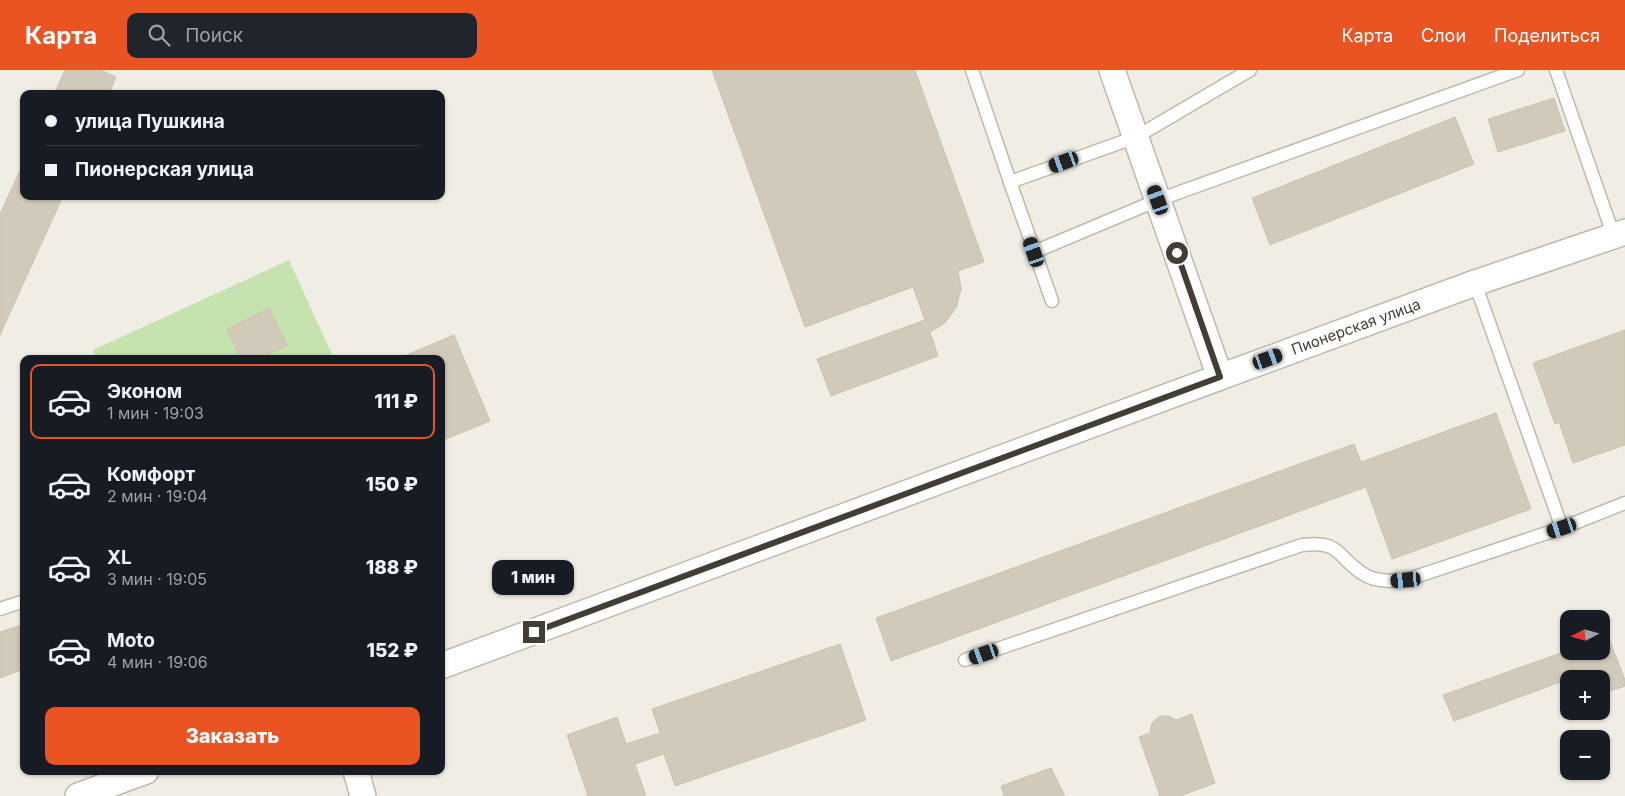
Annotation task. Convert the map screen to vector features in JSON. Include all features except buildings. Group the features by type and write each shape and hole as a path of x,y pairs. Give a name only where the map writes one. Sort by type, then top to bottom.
{"street":[{"path":"1112,70 1220,377"},
{"name":"Пионерская улица","path":"445,665 1475,283 1619,234"},
{"path":"78,796 135,775"},
{"path":"357,775 363,796"}],"lane":[{"path":"972,70 1052,301"},
{"path":"1010,182 1136,136 1250,70"},
{"path":"1034,252 1158,200 1518,70"},
{"path":"1556,70 1619,234"},
{"path":"1475,283 1562,528"},
{"path":"965,660 1302,545 1321,543 1335,549 1365,575 1386,582 1406,580 1562,528 1625,503"},
{"path":"0,609 20,602"}],"green space":[{"path":"289,260 332,355 95,355 93,350"}],"route":[{"path":"534,632 1220,377 1177,253"}]}
